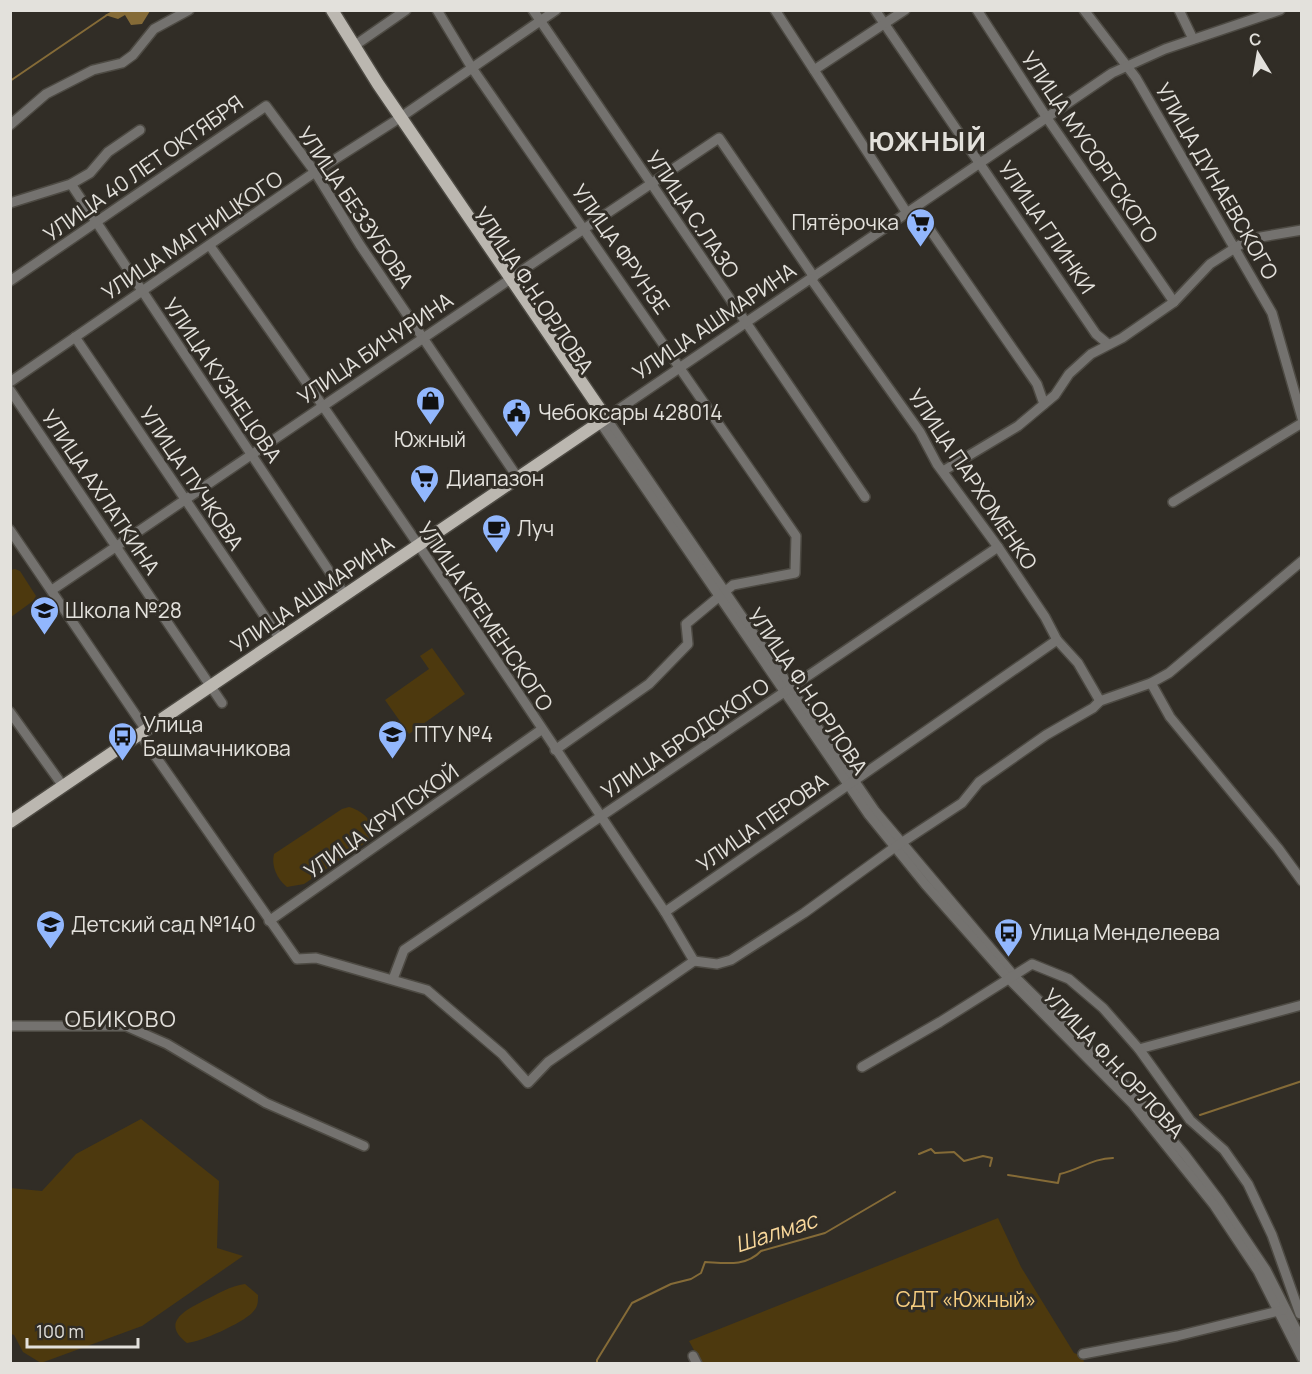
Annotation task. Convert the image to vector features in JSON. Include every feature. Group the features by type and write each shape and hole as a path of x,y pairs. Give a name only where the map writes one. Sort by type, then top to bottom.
{"main road":[{"name":"УЛИЦА Ф.Н.ОРЛОВА","path":"324,10 603,420"},
{"name":"УЛИЦА Ф.Н.ОРЛОВА","path":"332,10 398,119"},
{"name":"УЛИЦА АШМАРИНА","path":"10,822 603,420"}],"street":[{"path":"10,125 46,94 93,70 122,63 133,55 154,29 189,10"},
{"path":"354,46 406,10"},
{"name":"УЛИЦА ФРУНЗЕ","path":"437,10 472,68 796,536 795,573 739,582 722,593"},
{"name":"УЛИЦА С.ЛАЗО","path":"533,10 865,497"},
{"name":"УЛИЦА МАГНИЦКОГО","path":"10,382 315,172 398,119 556,10"},
{"path":"775,10 911,210 1037,384 1044,404"},
{"name":"УЛИЦА ГЛИНКИ","path":"874,10 1096,334 1108,344"},
{"path":"814,70 905,10"},
{"name":"УЛИЦА МУСОРГСКОГО","path":"977,10 1047,118 1174,303"},
{"name":"УЛИЦА ДУНАЕВСКОГО","path":"1084,10 1127,65 1235,247 1278,327 1302,418"},
{"path":"1179,10 1193,39"},
{"name":"УЛИЦА АШМАРИНА","path":"603,420 1127,65 1265,13 1280,10"},
{"name":"УЛИЦА БЕЗЗУБОВА","path":"266,106 315,172 424,340 518,478"},
{"name":"УЛИЦА 40 ЛЕТ ОКТЯБРЯ","path":"10,281 266,106"},
{"path":"10,204 71,184 90,173 108,152 140,130"},
{"name":"УЛИЦА БИЧУРИНА","path":"52,590 118,548 323,405 424,340 583,228 719,138"},
{"name":"УЛИЦА ПАРХОМЕНКО","path":"719,138 812,278 920,432 1057,640 1068,649 1100,701"},
{"name":"УЛИЦА КУЗНЕЦОВА","path":"71,184 345,595"},
{"path":"944,471 1018,426 1055,395 1069,374 1091,354 1122,338 1174,303 1197,274 1235,247 1249,239 1302,230"},
{"name":"УЛИЦА КРЕМЕНСКОГО","path":"210,246 323,405 665,912 694,961"},
{"name":"УЛИЦА ПУЧКОВА","path":"75,338 280,639"},
{"name":"УЛИЦА АХЛАТКИНА","path":"10,390 222,703"},
{"name":"УЛИЦА Ф.Н.ОРЛОВА","path":"603,420 850,783 898,845 1011,978 1132,1103 1174,1154 1239,1240 1288,1315 1302,1341"},
{"path":"1173,502 1302,423"},
{"path":"10,530 52,590 269,921 297,959 316,958 427,990 502,1054 528,1083 548,1062 694,961 717,964 731,960 804,913 898,845 963,803 979,782 998,768 1100,701 1151,683 1189,658 1302,561"},
{"name":"УЛИЦА БРОДСКОГО","path":"393,979 404,950 998,548"},
{"path":"555,750 649,684 688,644 686,624 722,593"},
{"name":"УЛИЦА ПЕРОВА","path":"665,912 1057,640"},
{"path":"1151,683 1170,717 1278,848 1302,882"},
{"path":"10,712 63,786"},
{"name":"УЛИЦА КРУПСКОЙ","path":"269,921 542,730"},
{"path":"862,1066 940,1022 1032,964 1063,975 1103,1008 1139,1049 1190,1120 1216,1141 1248,1184 1272,1236 1288,1315 1083,1354"},
{"path":"1139,1049 1302,1005"},
{"path":"10,1026 126,1026 167,1044 266,1103 364,1146"},
{"name":"УЛИЦА Ф.Н.ОРЛОВА","path":"1288,1315 1302,1358"}],"green space":[{"path":"11,570 20,571 36,596 33,601 11,617"},
{"path":"432,648 465,694 409,734 385,700 429,669 420,656"},
{"path":"349,807 365,815 371,824 372,830 368,841 304,884 287,887 276,872 273,863 274,854 342,809"},
{"path":"141,1119 219,1181 217,1248 243,1256 142,1326 41,1363 23,1352 14,1335 11,1334 10,1188 42,1191 76,1154"},
{"name":"СДТ «Южный»","path":"998,1218 1021,1267 1074,1353 1083,1356 1084,1363 701,1363 689,1341"},
{"path":"245,1284 258,1295 257,1307 247,1317 193,1342 187,1343 179,1336 176,1323 184,1312 224,1290"}],"shaded area":[{"path":"114,10 150,11 142,24 131,25 125,15 118,19 105,15"}],"waterway":[{"path":"10,81 107,15"},
{"name":"Шалмас","path":"1200,1115 1302,1081"},
{"name":"Шалмас","path":"919,1154 931,1149 935,1153 954,1152 964,1161 983,1156 992,1158 990,1166"},
{"name":"Шалмас","path":"1008,1175 1058,1183 1060,1174 1099,1160 1113,1158"},
{"name":"Шалмас","path":"597,1364 597,1360 632,1303 671,1284 691,1279 701,1273 705,1262 742,1262 761,1251 825,1233 895,1192"}],"place":[{"name":"Пятёрочка","path":"920,248"},
{"name":"Южный","path":"430,426"},
{"name":"Чебоксары 428014","path":"517,438"},
{"name":"Диапазон","path":"425,504"},
{"name":"Луч","path":"496,554"},
{"name":"Школа №28","path":"44,636"},
{"name":"ПТУ №4","path":"393,760"},
{"name":"Улица Башмачникова","path":"122,762"},
{"name":"Детский сад №140","path":"50,950"},
{"name":"Улица Менделеева","path":"1008,958"}],"district":[{"name":"ЮЖНЫЙ","path":"928,140"},
{"name":"ОБИКОВО","path":"121,1019"}]}
